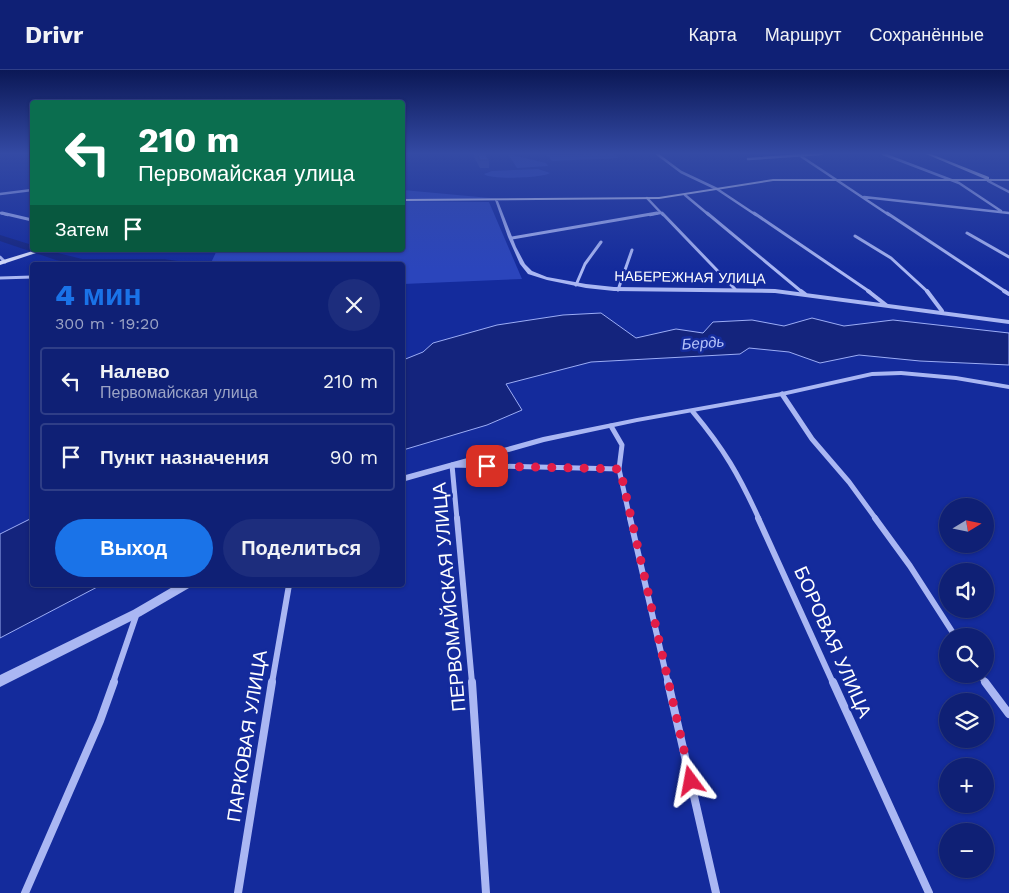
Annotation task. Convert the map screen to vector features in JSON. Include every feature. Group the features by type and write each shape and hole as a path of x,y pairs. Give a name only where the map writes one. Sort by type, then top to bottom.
{"main road":[{"path":"405,200 496,201 647,198 699,192"},
{"path":"2,262 36,252"}],"street":[{"path":"0,194 13,192"},
{"path":"722,192 860,284 886,305"},
{"path":"855,192 1009,294"},
{"path":"974,192 1009,215"},
{"path":"685,195 805,294"},
{"path":"647,198 736,289"},
{"path":"864,198 1003,212"},
{"name":"НАБЕРЕЖНАЯ УЛИЦА","path":"496,201 518,255 528,270 544,278 576,285 618,290 669,292 736,289 805,294 942,311 1009,322"},
{"path":"0,213 30,220"},
{"path":"512,238 660,213"},
{"path":"23,218 30,216"},
{"path":"967,233 1009,257"},
{"path":"855,236 869,243 919,282 936,299 942,311"},
{"path":"576,285 585,264 601,242"},
{"path":"618,290 632,250"},
{"path":"0,256 2,262"},
{"path":"0,278 30,276"},
{"path":"405,478 543,440 693,412 782,394 840,379 872,374 901,373 956,378 1009,387"},
{"path":"782,394 812,439 849,482 910,566 950,628"},
{"name":"БОРОВАЯ УЛИЦА","path":"693,412 716,439 737,471 929,893"},
{"path":"611,426 622,445 620,469 716,893"},
{"name":"ПЕРВОМАЙСКАЯ УЛИЦА","path":"486,893 471,663 452,465 620,469"},
{"path":"0,680 138,613 182,587"},
{"name":"ПАРКОВАЯ УЛИЦА","path":"238,893 288,587"},
{"path":"25,893 100,721 138,613"},
{"path":"986,683 1009,714"}],"shaded area":[{"path":"405,192 429,192 501,199 405,199"},
{"path":"405,201 489,202 522,279 405,284 405,262 211,262 216,252 405,252"}],"water":[{"name":"Бердь","path":"601,313 636,338 676,329 703,333 713,322 752,320 784,326 812,318 844,326 893,320 1009,333 1009,365 920,361 859,355 820,363 789,352 749,348 740,354 591,362 506,384 522,410 487,425 405,449 405,359 423,352 433,343 497,325 563,315"},
{"path":"30,519 30,587 97,587 0,638 0,534"}],"waterway":[{"path":"0,238 30,247"},
{"path":"42,252 59,258 82,262"}],"route":[{"path":"487,466 611,467 620,469 691,781"}]}
